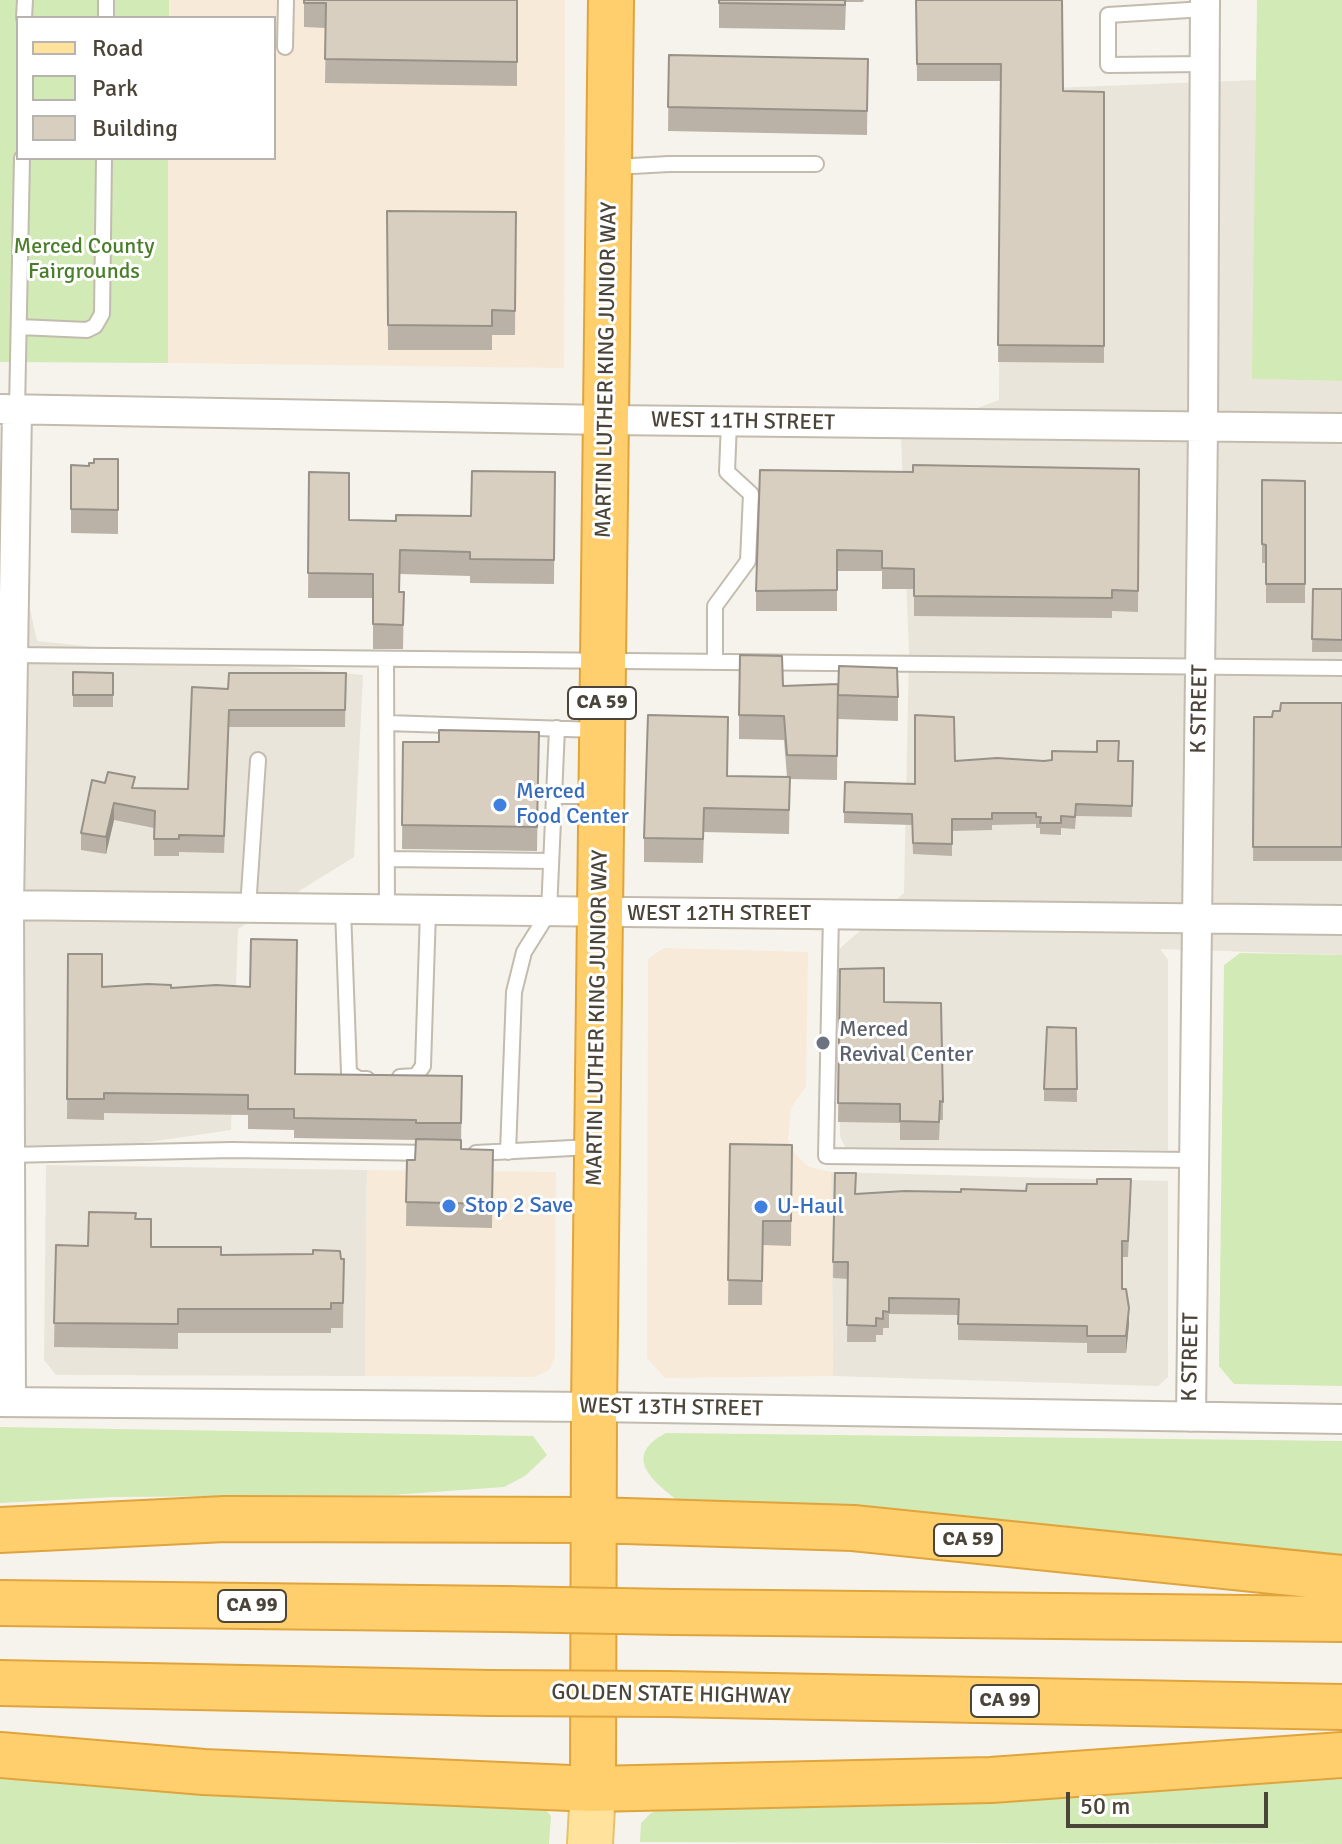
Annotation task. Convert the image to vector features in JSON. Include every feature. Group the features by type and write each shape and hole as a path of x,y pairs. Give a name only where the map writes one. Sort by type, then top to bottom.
{"highway":[{"name":"MARTIN LUTHER KING JUNIOR WAY","path":"593,1789 594,1407 611,0"},
{"path":"0,1530 225,1519 593,1520"},
{"name":"CA 59","path":"593,1520 853,1528 1342,1578"},
{"name":"CA 99","path":"0,1603 1342,1619"},
{"name":"GOLDEN STATE HIGHWAY","path":"0,1683 1342,1707"},
{"path":"0,1755 204,1772 593,1789 991,1780 1342,1755"}],"main road":[{"name":"MARTIN LUTHER KING JUNIOR WAY","path":"590,1844 593,1789"}],"street":[{"name":"K STREET","path":"1191,1417 1205,4"},
{"name":"WEST 11TH STREET","path":"8,410 1342,428"},
{"path":"6,1402 4,906 8,410"},
{"name":"WEST 12TH STREET","path":"4,906 1342,920"},
{"name":"WEST 13TH STREET","path":"6,1402 594,1407 1342,1419"}],"lane":[{"path":"285,47 286,0"},
{"path":"1205,4 1108,15 1108,65 1205,64"},
{"path":"8,410 19,327 22,160"},
{"path":"19,327 87,330 95,326 102,314 104,160"},
{"path":"610,167 816,164"},
{"path":"715,662 715,606 748,561 751,494 727,472 729,422"},
{"path":"6,655 1342,668"},
{"path":"386,659 387,910"},
{"path":"387,723 602,730"},
{"path":"508,1152 514,992 524,952 549,912 557,728"},
{"path":"248,908 258,760"},
{"path":"554,796 601,796"},
{"path":"387,859 551,861"},
{"path":"343,909 349,1073 359,1079 416,1076 423,1066 428,911"},
{"path":"831,915 826,1156 1194,1160"},
{"path":"468,1154 597,1147"},
{"path":"5,1155 232,1150 452,1153"}],"shaded area":[{"path":"169,0 565,0 564,368 168,363 168,160 276,160 276,16 169,16"},
{"path":"1256,80 1253,379 1342,381 1342,955 1160,949 1168,960 1168,1150 846,1148 840,1137 839,949 904,893 909,654 901,436 999,400 1000,90"},
{"path":"0,471 37,641 363,675 354,857 238,929 231,1130 0,1164"},
{"path":"664,948 808,952 806,1086 791,1108 788,1140 796,1155 809,1167 831,1172 833,1376 665,1378 647,1358 648,959"},
{"path":"46,1165 367,1170 365,1376 56,1375 44,1360"},
{"path":"367,1170 556,1172 555,1357 549,1370 534,1377 365,1376"},
{"path":"831,1172 1168,1181 1168,1377 1158,1386 833,1376"}],"green space":[{"name":"Merced County Fairgrounds","path":"0,0 169,0 169,16 16,16 16,160 168,160 168,363 0,362"},
{"path":"1257,0 1342,0 1342,381 1252,379"},
{"path":"1240,953 1342,955 1342,1386 1234,1384 1219,1366 1224,965"},
{"path":"0,1427 533,1436 547,1455 525,1476 504,1487 392,1495 113,1497 0,1503"},
{"path":"666,1433 1342,1441 1342,1558 680,1502 652,1477 644,1460 645,1451"},
{"path":"1342,1768 1342,1844 640,1842 641,1823 651,1813 682,1804"},
{"path":"0,1772 541,1804 551,1816 549,1844 0,1844"}],"building":[{"path":"304,0 517,0 517,62 325,59 326,3 304,3"},
{"path":"719,0 845,0 845,5 719,3"},
{"path":"916,0 1062,0 1063,91 1104,92 1104,346 998,345 1001,64 917,64"},
{"path":"669,55 868,59 867,111 668,107"},
{"path":"387,211 516,212 515,311 492,310 492,326 388,325"},
{"path":"94,459 118,459 118,510 71,509 71,465 89,466"},
{"path":"913,465 1139,469 1138,591 1112,590 1112,598 914,596 914,569 882,568 882,551 837,550 837,590 756,591 760,470 913,472"},
{"path":"472,471 555,472 554,560 470,559 470,552 400,550 399,592 404,592 403,625 373,624 373,574 308,573 309,472 349,473 349,520 396,521 396,515 471,516"},
{"path":"1262,480 1305,481 1305,584 1266,584 1266,545 1262,544"},
{"path":"1313,589 1342,589 1342,640 1312,639"},
{"path":"740,655 782,656 783,686 838,684 837,756 787,755 784,716 739,715"},
{"path":"839,666 897,668 898,697 838,695"},
{"path":"73,672 113,673 113,695 73,695"},
{"path":"229,673 346,673 345,710 229,710 224,836 179,835 179,839 154,839 155,811 114,803 106,837 81,833 92,780 105,783 108,772 135,777 132,788 188,789 192,687 228,689"},
{"path":"1281,703 1342,703 1342,847 1253,847 1254,717 1272,717 1273,711 1280,711"},
{"path":"648,715 728,717 727,776 790,777 789,810 704,808 703,839 644,838"},
{"path":"915,715 954,717 955,761 997,758 1044,761 1052,760 1052,751 1097,752 1097,741 1119,741 1118,761 1133,761 1132,806 1076,804 1075,817 1061,816 1061,823 1040,823 1041,817 1036,817 1036,813 992,813 992,819 952,819 952,844 913,843 912,814 844,812 845,782 915,784"},
{"path":"439,730 539,732 537,827 402,825 403,742 439,742"},
{"path":"251,939 297,940 295,1074 462,1076 461,1123 294,1118 294,1109 248,1109 248,1095 104,1093 104,1099 67,1099 68,954 102,954 102,987 148,984 171,985 171,988 216,985 250,987"},
{"path":"884,968 884,1002 941,1003 943,1102 940,1101 939,1122 900,1121 900,1104 838,1103 840,969"},
{"path":"1047,1027 1076,1028 1077,1089 1044,1089"},
{"path":"416,1139 461,1140 461,1149 493,1150 492,1204 406,1202 407,1160 415,1160"},
{"name":"U-Haul","path":"730,1144 792,1145 791,1221 763,1221 762,1281 728,1280"},
{"path":"835,1173 856,1173 855,1194 961,1192 961,1189 1026,1191 1027,1184 1097,1184 1097,1179 1131,1179 1128,1241 1122,1241 1122,1289 1126,1289 1129,1308 1126,1336 1087,1336 1087,1326 958,1324 959,1299 889,1298 889,1312 883,1311 883,1319 876,1318 876,1326 847,1325 848,1262 833,1262"},
{"path":"89,1212 136,1213 135,1219 151,1219 151,1247 221,1247 221,1255 340,1251 341,1259 344,1259 343,1303 331,1303 331,1309 178,1309 178,1324 54,1323 56,1245 88,1246"}],"place":[{"name":"Merced Food Center","path":"500,805"},
{"name":"Merced Revival Center","path":"823,1043"},
{"name":"Stop 2 Save","path":"449,1206"},
{"name":"U-Haul","path":"761,1207"}]}
